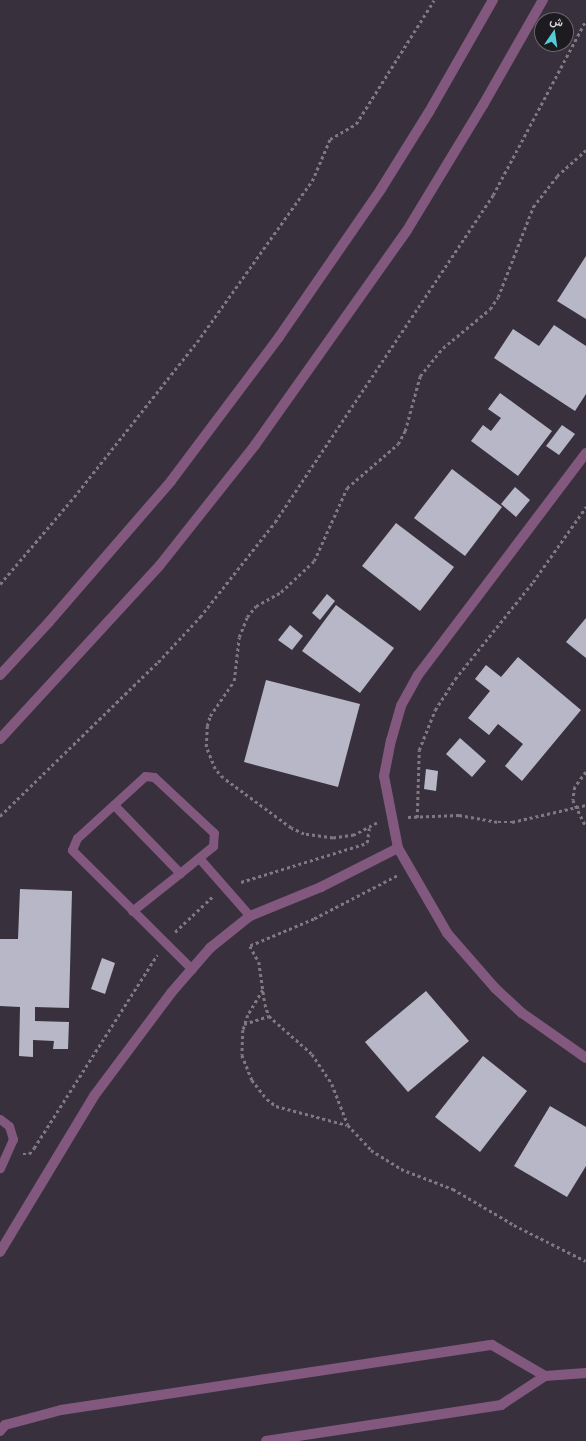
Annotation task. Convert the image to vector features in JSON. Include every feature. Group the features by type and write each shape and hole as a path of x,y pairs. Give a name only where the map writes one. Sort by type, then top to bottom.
{"street":[{"path":"0,675 49,622 171,481 275,343 381,188 429,112 493,0"},
{"path":"0,739 160,565 287,401 406,232 483,105 543,0"},
{"path":"586,453 418,675 401,706 391,740 384,776 398,848 409,870 447,933 495,988 550,1036 586,1058"},
{"path":"0,1252 94,1096 192,968 222,936 250,916 322,887 398,848"},
{"path":"0,1431 5,1425 61,1410 492,1345 545,1376"},
{"path":"266,1441 502,1405 545,1376 586,1373"}],"lane":[{"path":"132,911 213,846 214,833 154,777 145,776 77,838 72,850 132,911 192,968"},
{"path":"114,805 180,874"},
{"path":"199,858 250,916"},
{"path":"0,1119 9,1126 14,1139 0,1168"}],"path":[{"path":"0,584 74,497 197,342 312,181 330,138 356,124 434,0"},
{"path":"0,816 158,662 200,617 275,522 493,195 586,20"},
{"path":"586,150 557,176 533,207 498,297 490,309 443,348 420,376 405,431 398,444 347,488 314,561 281,592 256,606 247,617 239,638 234,681 210,716 207,726 206,747 215,769 223,778 291,828 312,836 333,838 354,835 391,814 417,818 459,815 498,822 512,822 543,816 574,806 586,805"},
{"path":"417,818 419,750 435,710 456,679 533,582 586,507"},
{"path":"586,772 574,792 574,806 586,827"},
{"path":"409,870 314,919 250,946 259,962 269,1016 312,1054 323,1068 348,1125 371,1150 401,1170 453,1189 514,1225 586,1261"},
{"path":"263,989 244,1024 242,1041 246,1068 258,1090 267,1099 287,1110 348,1125"},
{"path":"244,1024 269,1016"}],"building":[{"path":"586,256 586,319 557,301"},
{"path":"554,325 586,346 586,394 575,411 494,358 513,329 539,346"},
{"path":"500,393 552,431 518,476 471,441 483,425 491,431 501,418 488,409"},
{"path":"562,425 575,434 559,455 546,446"},
{"path":"452,469 502,507 465,556 414,518"},
{"path":"515,487 530,500 516,517 501,504"},
{"path":"396,523 454,567 420,611 362,566"},
{"path":"327,594 335,601 320,620 312,613"},
{"path":"336,605 394,648 360,693 302,651"},
{"path":"586,618 586,658 566,642"},
{"path":"290,625 303,636 292,650 278,640"},
{"path":"518,657 581,710 522,781 505,766 523,744 498,724 489,735 468,718 490,691 475,679 486,665 501,677"},
{"path":"266,680 360,704 338,787 244,762"},
{"path":"460,738 486,761 472,777 446,754"},
{"path":"426,769 438,771 436,791 424,789"},
{"path":"20,889 72,891 69,1008 35,1007 35,1021 69,1022 68,1049 53,1049 54,1041 33,1040 33,1057 19,1056 20,1007 0,1006 0,939 18,939"},
{"path":"102,958 115,963 105,994 91,989"},
{"path":"426,991 469,1041 408,1092 365,1042"},
{"path":"483,1056 527,1091 480,1152 435,1117"},
{"path":"550,1106 586,1127 586,1166 567,1197 514,1166"}]}
